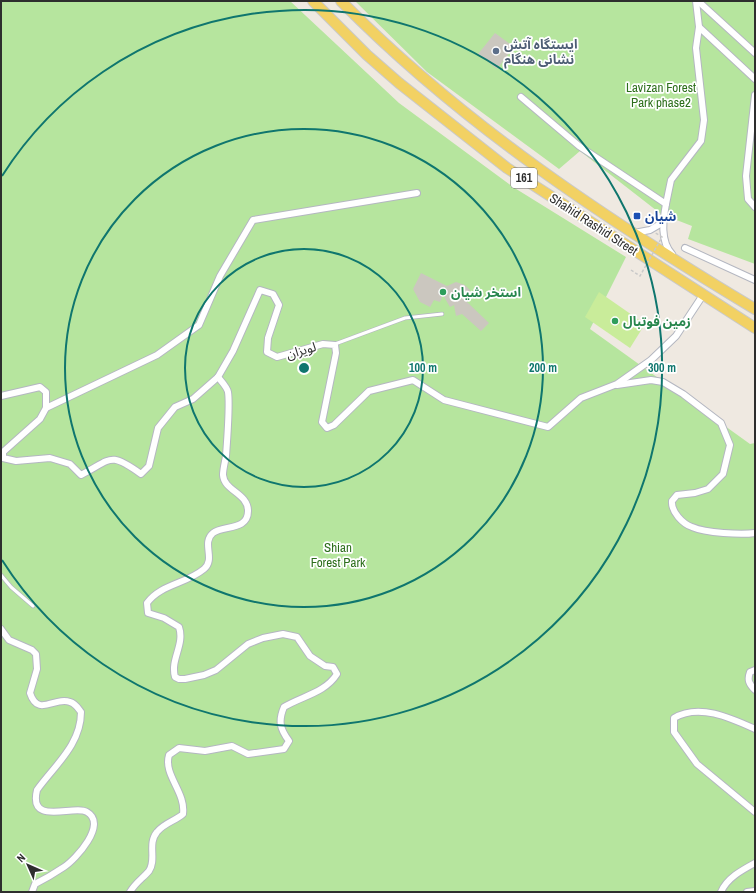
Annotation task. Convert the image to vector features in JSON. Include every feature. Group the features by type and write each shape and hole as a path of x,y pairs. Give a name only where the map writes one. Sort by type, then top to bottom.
{"main road":[{"name":"Shahid Rashid Street","path":"313,1 367,55 398,83 507,168 755,328"},
{"name":"Shahid Rashid Street","path":"341,1 380,41 444,96 518,152 632,233 755,309"}],"street":[{"path":"680,264 668,250 662,223 671,180 701,141 704,120 696,48 699,27 697,1"},
{"path":"697,1 755,53"},
{"path":"699,27 755,79"},
{"path":"755,95 746,176 748,198 755,207"},
{"path":"521,97 579,146 666,204"},
{"path":"1,396 40,387 46,392 46,408 157,354 200,325 220,276 253,220 417,193"},
{"path":"632,233 650,230 662,223"},
{"path":"685,248 755,280"},
{"name":"لویزان","path":"46,408 40,419 3,452 3,458 16,461 50,458 70,464 81,476 104,461 122,460 141,474 149,466 158,428 175,407 193,399 218,377 233,351 260,290 273,294 278,305 268,338 267,352 277,357 323,344 335,345 336,353 322,422 326,428 334,425 369,391 413,380 444,400 548,427 581,398 613,386 651,360 676,336 704,295"},
{"path":"130,892 149,871 152,864 151,844 157,832 183,814 181,794 168,770 169,755 179,748 205,751 232,746 248,754 284,749 289,741 280,727 280,716 284,707 323,689 334,680 337,674 333,667 325,666 310,656 297,637 283,634 248,644 216,670 204,675 179,679 175,677 173,666 181,645 179,627 164,618 148,613 147,603 150,600 172,584 191,578 206,568 210,560 208,542 210,536 214,532 238,526 245,521 248,512 247,505 240,495 227,485 223,475 227,446 228,392 218,377"},
{"path":"613,386 651,380 663,382 683,394 721,423 730,445 724,474 708,489 695,493 677,495 672,501 672,507 678,516 692,528 736,533 755,532"},
{"path":"1,629 9,640 32,650 36,654 37,669 30,693 36,703 43,706 66,701 72,702 81,712 79,729 72,745 36,790 35,797 37,804 42,810 50,813 82,810 89,813 94,819 94,828 90,837 76,856 65,866 35,884 32,892"},
{"path":"755,670 750,672 748,678 749,684 755,690"},
{"path":"755,729 725,716 696,712 688,712 674,718 673,726 674,732 697,764 755,812"},
{"path":"721,892 740,871 755,863"},
{"path":"747,892 755,891"}],"lane":[{"path":"335,345 405,318 442,314"},
{"path":"1,575 11,587 33,606"}],"path":[{"path":"631,270 640,276 662,237 654,232"}],"green space":[{"name":"Shian Forest Park","path":"1,1 290,1 399,103 513,187 626,257 590,329 750,444 755,443 755,892 1,892"},
{"name":"Lavizan Forest Park phase2","path":"355,1 755,1 755,264 688,239 692,226 661,214 580,151 559,169 427,72"},
{"name":"زمین فوتبال","path":"599,292 645,324 630,348 585,317"}],"building":[{"name":"ایستگاه آتش نشانی هنگام","path":"495,33 514,47 497,69 478,54"},
{"name":"استخر شیان","path":"421,273 447,286 456,282 465,285 470,290 471,296 467,302 489,323 481,331 462,314 456,316 454,305 450,307 443,295 440,302 434,300 430,307 420,302 413,289"}],"place":[{"name":"ایستگاه آتش نشانی هنگام","path":"496,51"},
{"name":"شیان","path":"637,216"},
{"name":"استخر شیان","path":"443,292"},
{"name":"زمین فوتبال","path":"615,321"}]}
